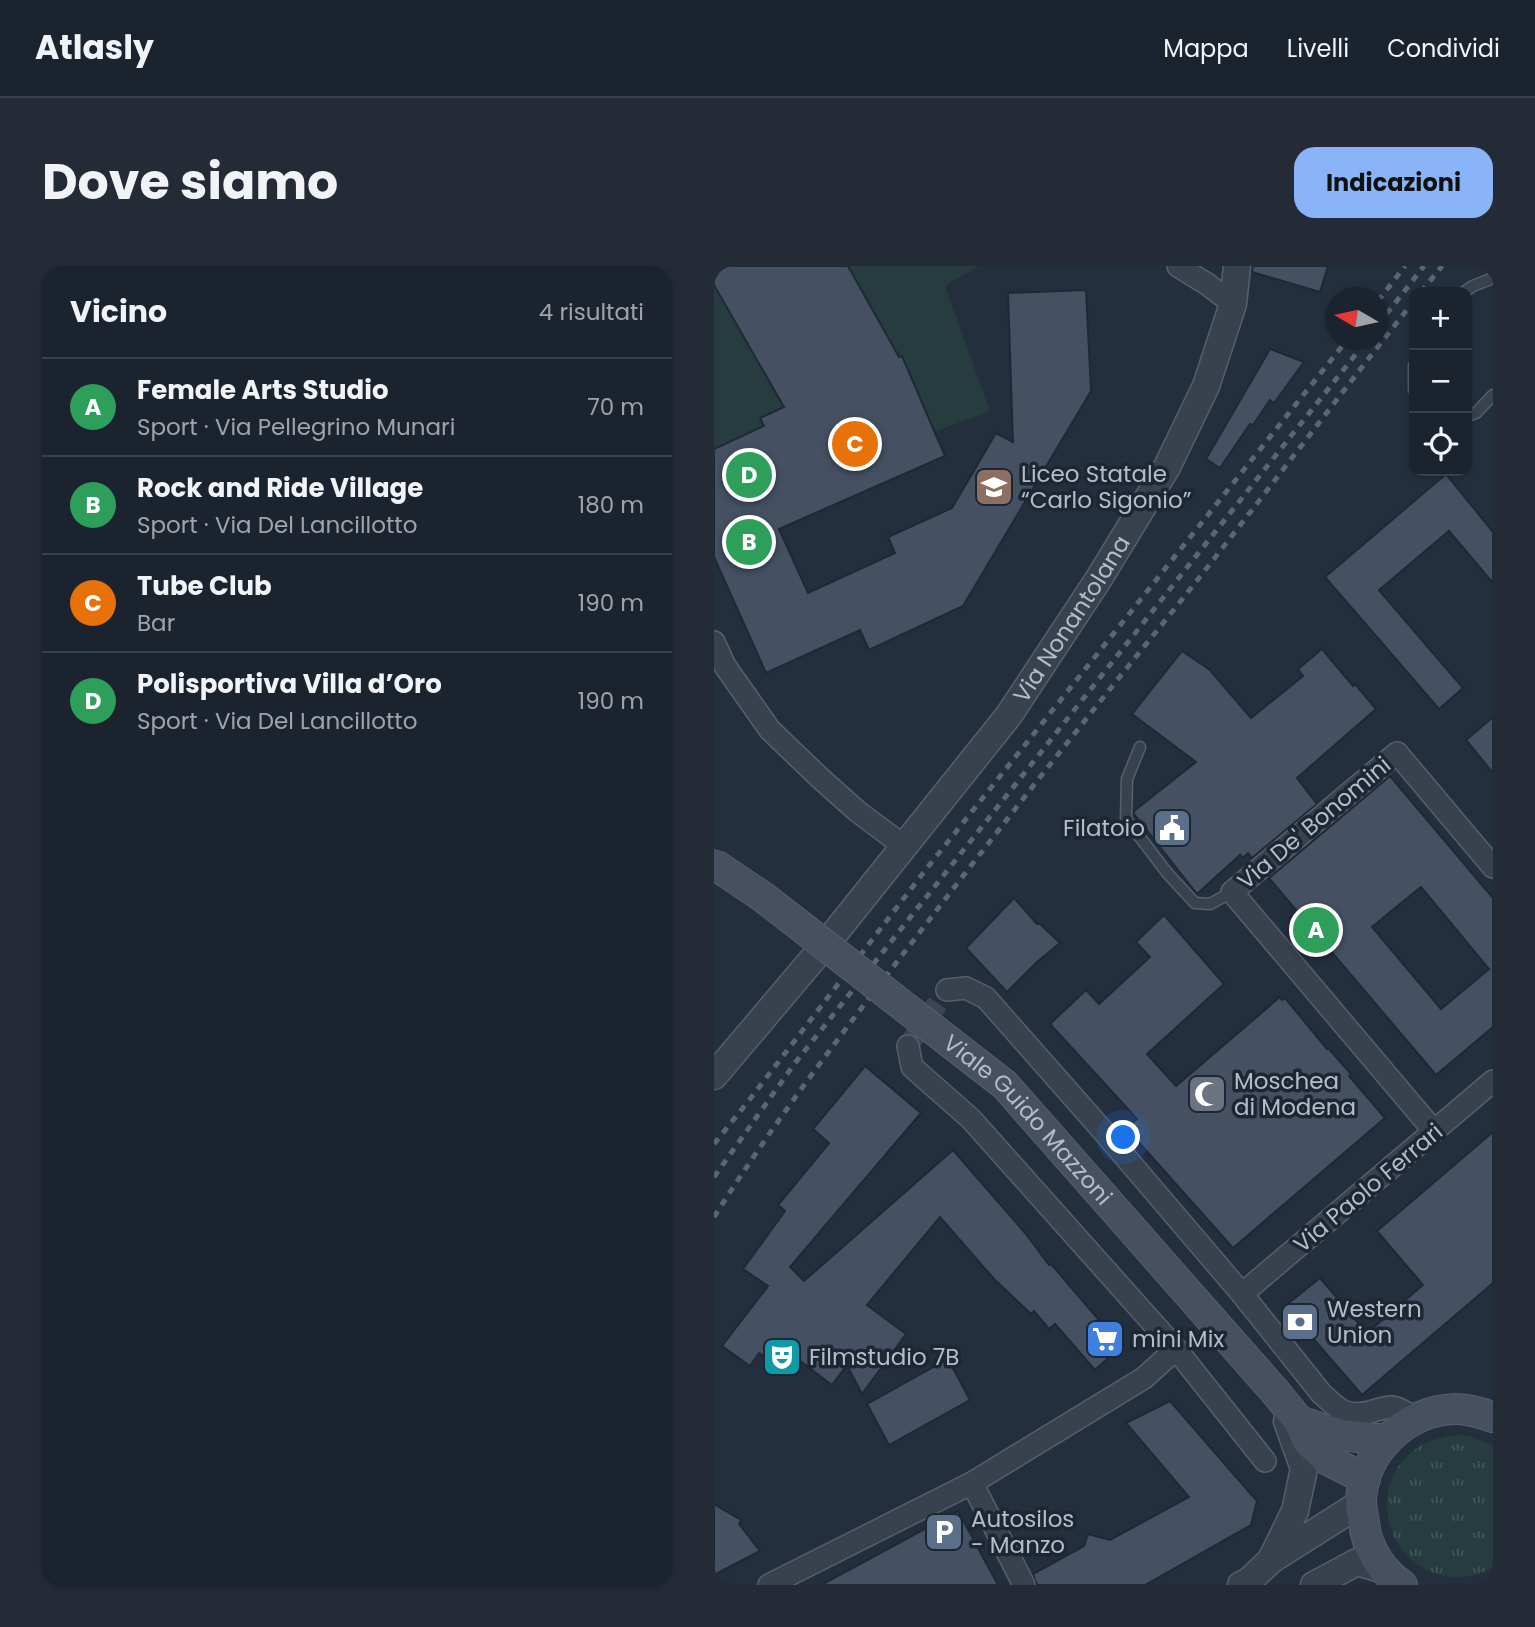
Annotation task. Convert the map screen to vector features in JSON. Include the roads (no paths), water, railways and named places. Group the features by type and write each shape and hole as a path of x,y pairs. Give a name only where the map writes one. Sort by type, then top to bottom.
{"main road":[{"name":"Viale Guido Mazzoni","path":"714,864 763,897 1005,1085 1277,1394 1298,1421 1308,1441 1363,1491"},
{"path":"1394,1578 1372,1551 1365,1536 1363,1491 1376,1453 1403,1426 1435,1412 1475,1410 1493,1417"},
{"path":"1298,1421 1340,1435 1387,1440"}],"street":[{"path":"1178,266 1233,304"},
{"name":"Via Nonantolana","path":"714,1076 834,934 1009,715 1098,580 1167,467 1206,386 1233,304 1237,266"},
{"path":"714,642 725,666 770,730 857,811 905,847"},
{"name":"Via De' Bonomini","path":"1232,892 1397,753 1493,867"},
{"path":"1232,892 1434,1131"},
{"name":"Viale Guido Mazzoni","path":"947,990 967,988 986,998 1242,1294 1321,1392 1341,1411 1355,1415 1392,1407 1417,1419"},
{"name":"Viale Guido Mazzoni","path":"908,1046 912,1066 971,1119 1176,1349 1265,1461"},
{"name":"Via Paolo Ferrari","path":"1242,1294 1493,1081"},
{"path":"769,1585 972,1483 1144,1378 1176,1349"},
{"path":"1271,1560 1295,1511 1304,1469 1277,1394"},
{"path":"972,1483 1024,1585"},
{"path":"1241,1585 1363,1491"},
{"path":"1314,1585 1357,1562 1394,1578"}],"lane":[{"path":"1472,287 1493,278"},
{"path":"1472,414 1493,395"},
{"path":"1140,747 1126,779 1126,819 1168,874 1195,903 1210,904 1232,892"}],"tunnel":[{"path":"908,1046 947,990"}],"railway":[{"path":"1388,288 1405,266"},
{"path":"1388,312 1424,266"},
{"path":"1425,287 1442,266"},
{"path":"714,1217 781,1118 876,990 1409,307"},
{"path":"714,1144 927,868 1339,350"},
{"path":"714,1177 795,1063 1359,350"}],"place":[{"name":"Tube Club","path":"855,444"},
{"name":"Polisportiva Villa d’Oro","path":"749,475"},
{"name":"Liceo Statale “Carlo Sigonio”","path":"994,487"},
{"name":"Rock and Ride Village","path":"749,542"},
{"name":"Filatoio","path":"1172,828"},
{"name":"Female Arts Studio","path":"1316,930"},
{"name":"Moschea di Modena","path":"1207,1094"},
{"name":"Western Union","path":"1300,1322"},
{"name":"mini Mix","path":"1105,1339"},
{"name":"Filmstudio 7B","path":"782,1357"},
{"name":"Autosilos - Manzo","path":"944,1532"}]}
